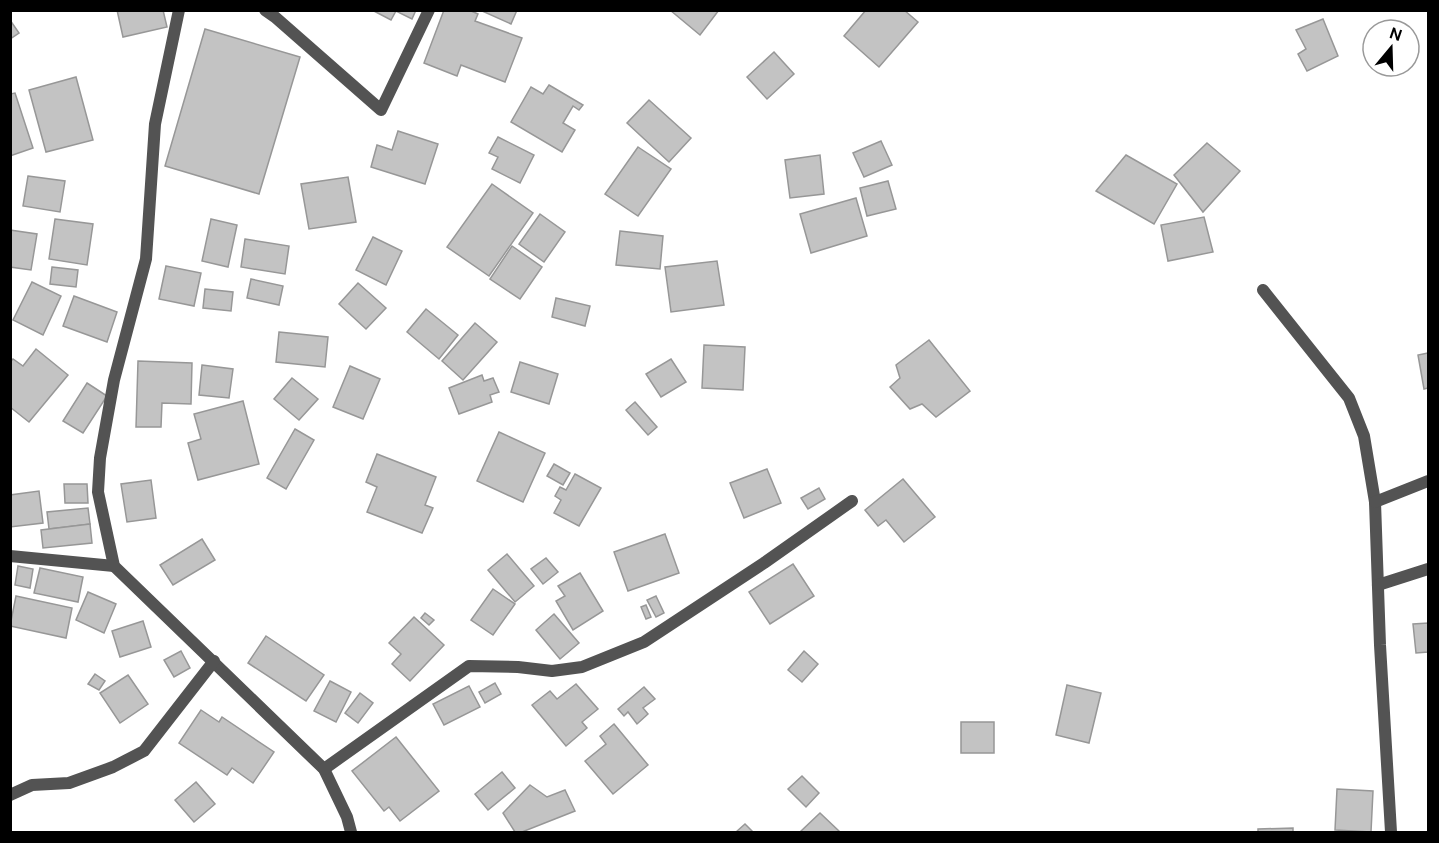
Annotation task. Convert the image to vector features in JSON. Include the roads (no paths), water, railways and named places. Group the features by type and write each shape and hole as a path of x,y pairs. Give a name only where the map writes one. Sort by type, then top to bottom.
{"street":[{"path":"179,10 155,124 146,259 114,380 100,458 98,492 114,566 324,769 347,817 351,832"},
{"path":"265,10 381,110 429,10"},
{"path":"1263,290 1349,399 1364,436 1375,502 1387,787 1391,832"},
{"path":"1375,502 1428,481"},
{"path":"324,769 469,666 518,667 552,671 582,667 644,642 764,563 852,501"},
{"path":"10,556 114,566"},
{"path":"1378,585 1428,569"},
{"path":"10,795 32,785 69,783 113,767 144,751 214,661"}]}
